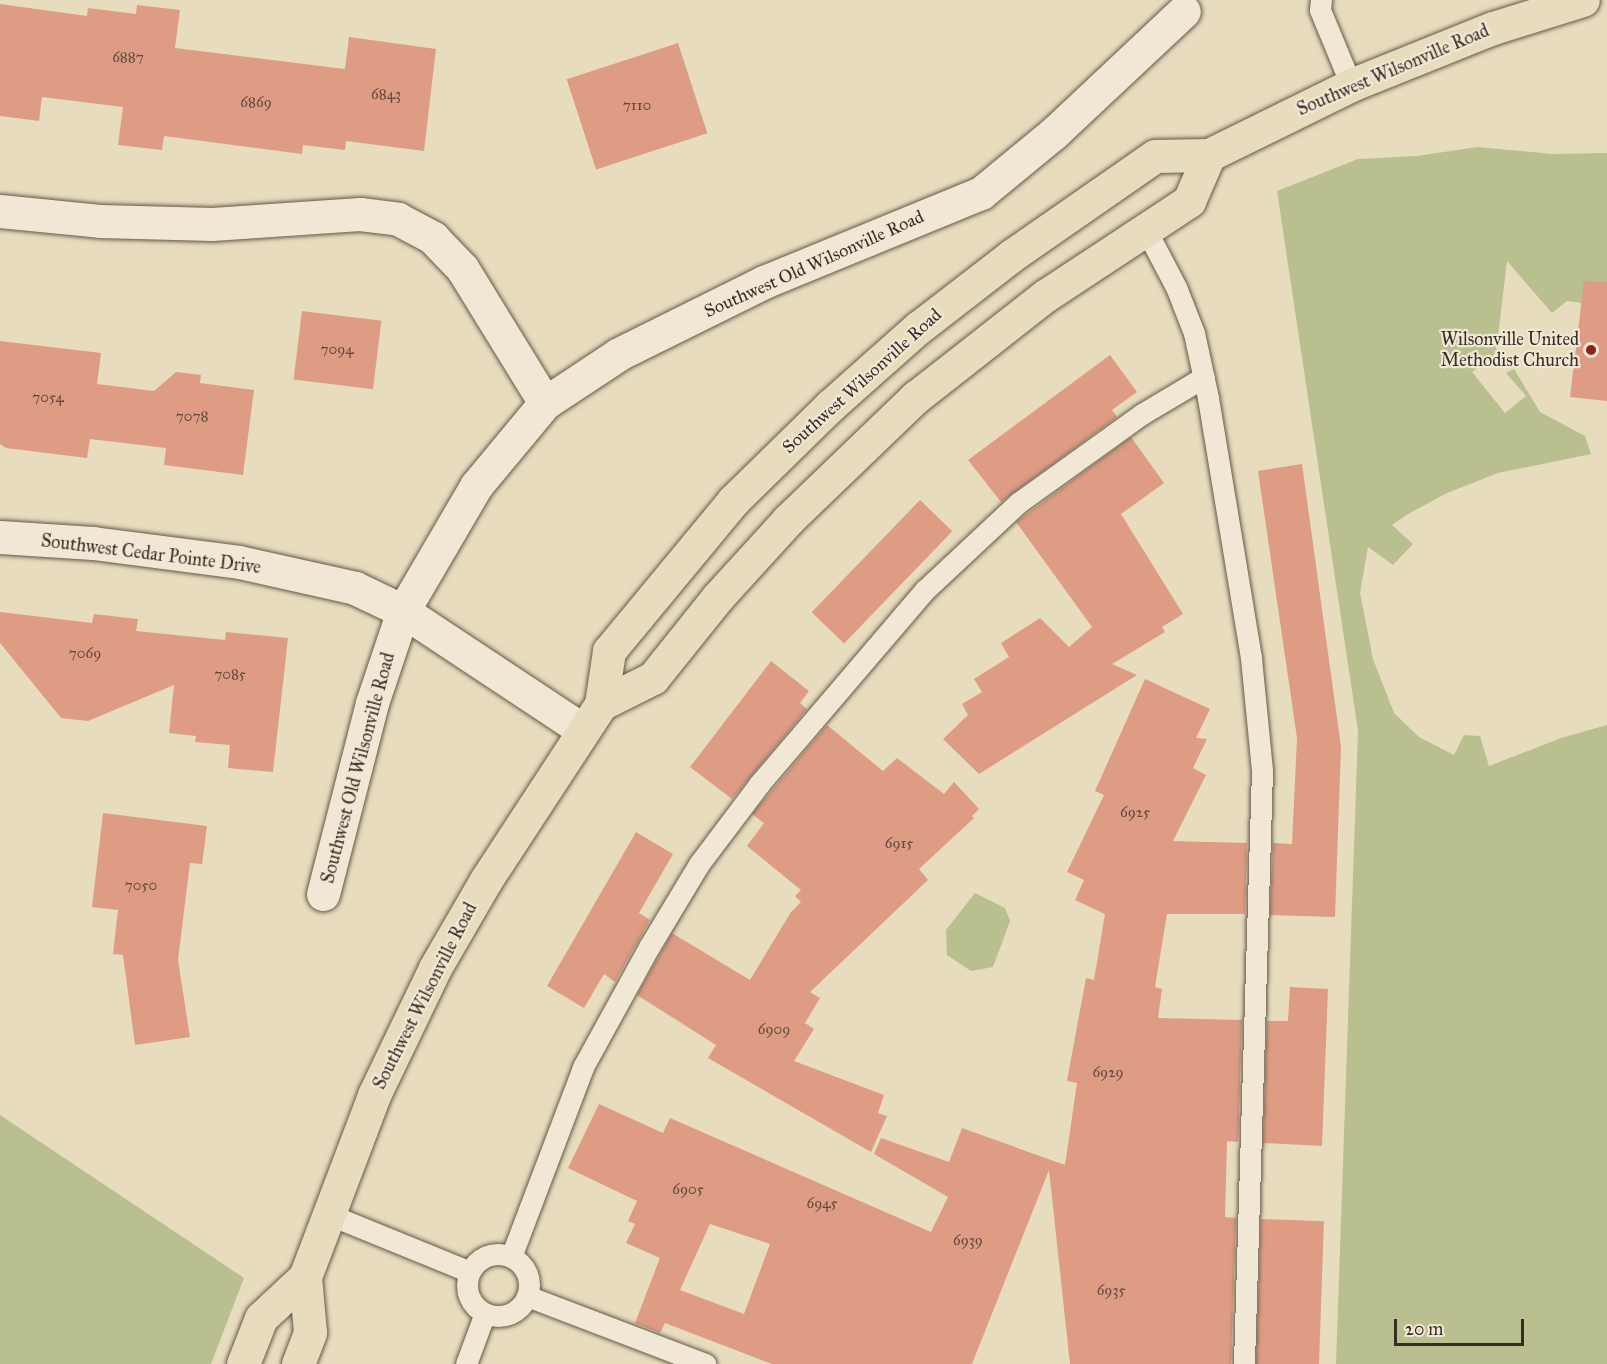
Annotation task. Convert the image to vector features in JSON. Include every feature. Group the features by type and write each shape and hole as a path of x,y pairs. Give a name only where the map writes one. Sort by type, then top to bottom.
{"main road":[{"name":"Southwest Wilsonville Road","path":"298,1364 310,1332 305,1277 374,1095 435,968 486,880 592,717 609,651 733,501 830,406 918,328 1011,256 1155,156 1209,155 1351,85 1493,28 1582,0"},
{"path":"592,717 653,678 718,597 788,520 916,397 1045,296 1189,201 1209,155"},
{"name":"Southwest Wilsonville Road","path":"243,1364 261,1318 305,1277"}],"street":[{"name":"Southwest Old Wilsonville Road","path":"323,894 372,703 403,611 476,486 545,403 619,354 764,282 981,193 1054,133 1184,11"},
{"path":"0,211 100,220 212,224 360,214 398,219 433,238 462,268 545,403"},
{"name":"Southwest Cedar Pointe Drive","path":"0,537 93,543 239,562 355,588 403,611 592,717"}],"lane":[{"path":"1321,0 1320,10 1351,85"},
{"path":"1145,228 1180,296 1204,377 1251,658 1262,770 1244,1364"},
{"path":"511,1257 583,1067 649,947 699,864 760,783 925,590 1010,511 1142,414 1204,377"},
{"path":"328,1214 470,1272"},
{"path":"485,1257 511,1257 526,1271 527,1296 513,1312 496,1316 485,1313 470,1299 467,1286 470,1272 485,1257"},
{"path":"527,1296 705,1364"},
{"path":"466,1364 485,1313"}],"green space":[{"path":"1477,147 1553,154 1607,153 1607,292 1582,303 1567,301 1552,313 1507,261 1496,353 1472,372 1505,413 1526,396 1506,373 1514,369 1540,412 1585,436 1591,454 1498,473 1447,493 1408,514 1392,525 1413,544 1393,565 1368,547 1360,593 1373,659 1394,713 1419,737 1454,755 1464,735 1480,736 1489,766 1561,738 1607,725 1607,1364 1336,1364 1358,731 1277,191 1358,159 1417,156"},
{"path":"975,893 1005,908 1010,921 993,967 971,971 947,955 946,930"},
{"path":"0,1115 244,1278 211,1364 0,1364"}],"building":[{"path":"0,4 87,16 88,8 136,14 137,5 180,10 175,48 345,69 349,37 436,49 424,151 346,141 345,150 303,145 302,154 164,136 162,150 118,145 123,107 42,97 39,121 0,116"},
{"path":"678,43 707,133 596,170 567,79"},
{"name":"Wilsonville United Methodist Church","path":"1584,281 1607,282 1607,401 1570,397"},
{"path":"302,311 381,321 373,389 294,379"},
{"path":"0,341 101,353 97,384 154,391 176,372 201,375 200,383 254,390 243,475 164,465 166,448 90,439 87,458 6,448 0,444"},
{"path":"1110,355 1137,392 1112,410 1117,417 1001,502 968,460"},
{"path":"1131,437 1164,483 1121,514 1183,614 1162,627 1165,632 1112,664 1137,675 979,774 943,739 968,715 962,704 982,692 974,679 1009,657 1001,643 1040,618 1069,647 1092,627 1016,522"},
{"path":"1302,464 1341,747 1335,917 1270,915 1273,843 1292,844 1297,738 1258,471"},
{"path":"920,500 952,531 844,643 812,612"},
{"path":"0,612 92,623 94,614 138,619 136,631 225,640 226,632 288,638 273,772 228,768 230,745 195,742 196,736 169,733 174,685 88,721 61,718 0,643"},
{"path":"771,661 809,691 800,703 807,709 732,799 690,767"},
{"path":"1145,679 1210,709 1196,738 1207,739 1193,768 1206,775 1173,841 1247,843 1245,914 1167,914 1155,987 1162,989 1158,1018 1242,1020 1238,1142 1227,1141 1225,1217 1236,1218 1231,1364 1070,1364 1049,1170 972,1364 772,1364 665,1323 660,1333 635,1323 660,1258 626,1243 635,1224 628,1221 637,1201 568,1168 599,1104 663,1133 670,1118 931,1232 948,1197 874,1154 881,1138 949,1162 962,1128 1065,1165 1077,1083 1067,1081 1086,978 1094,980 1105,914 1075,900 1084,880 1067,872 1104,795 1095,791","holes":["710,1224 770,1244 744,1314 680,1290"]},
{"path":"827,725 883,771 897,758 944,794 954,782 979,809 972,816 974,818 919,869 928,880 810,992 820,998 805,1023 814,1029 794,1061 884,1095 878,1113 887,1116 871,1152 708,1058 716,1045 637,995 672,933 750,980 791,912 801,902 795,896 801,890 747,846 764,823 752,814"},
{"path":"103,813 207,826 202,864 190,863 178,960 190,1037 135,1045 123,955 113,954 118,910 92,907"},
{"path":"636,832 673,854 639,913 650,920 615,982 604,974 584,1008 547,986"},
{"path":"1290,987 1328,989 1322,1146 1263,1143 1267,1021 1288,1021"},
{"path":"1261,1219 1324,1221 1319,1364 1256,1364"}],"place":[{"name":"Wilsonville United Methodist Church","path":"1591,350"}]}
